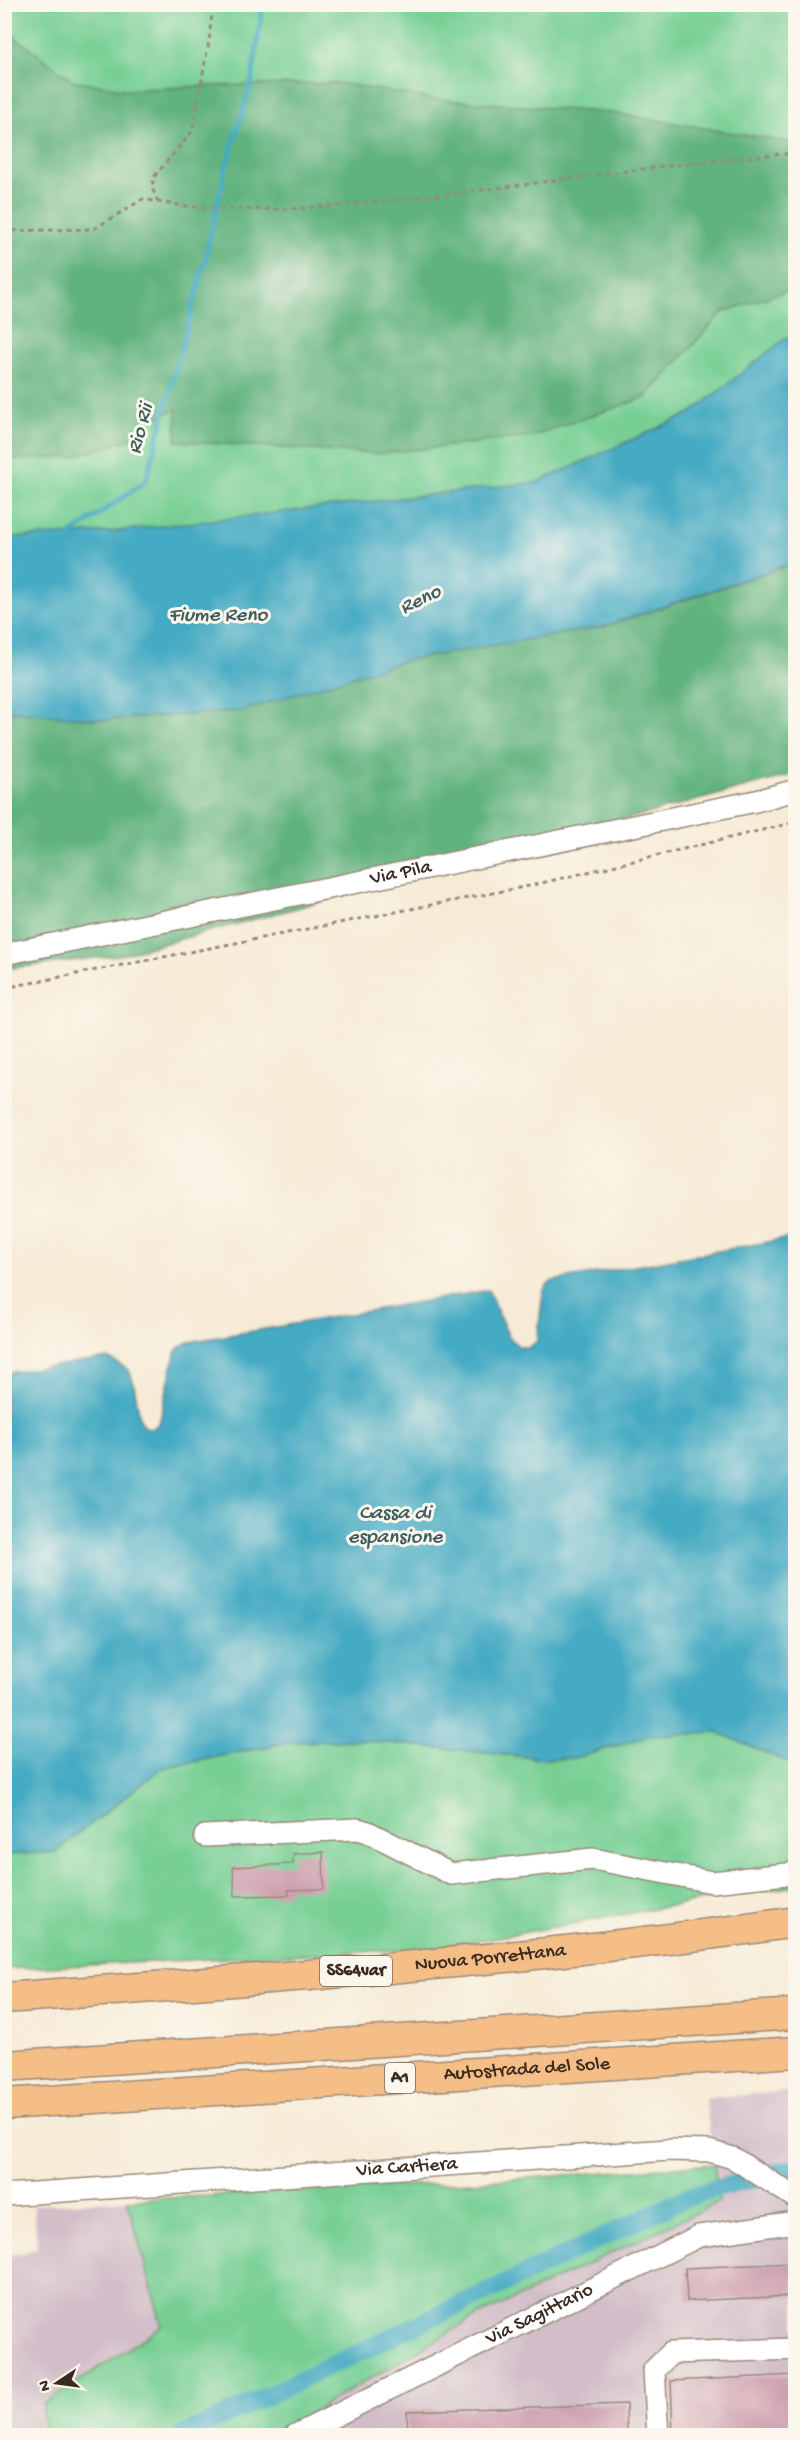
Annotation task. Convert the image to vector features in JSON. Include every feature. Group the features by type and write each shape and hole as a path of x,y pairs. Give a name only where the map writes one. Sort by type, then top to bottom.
{"highway":[{"name":"Nuova Porrettana","path":"4,1998 389,1968 707,1935 795,1922"},
{"path":"707,1935 795,1930"},
{"name":"Autostrada del Sole","path":"4,2066 795,2014"},
{"name":"Autostrada del Sole","path":"4,2104 795,2052"}],"street":[{"name":"Via Pila","path":"4,954 756,801 795,790"},
{"path":"206,1836 358,1829 451,1874 593,1859 712,1882 795,1874"},
{"name":"Via Cartiera","path":"4,2195 669,2150 710,2151 733,2158 795,2198"},
{"name":"Via Sagittario","path":"294,2436 699,2236 795,2222"},
{"path":"658,2436 654,2370 671,2353 795,2349"}],"path":[{"path":"158,202 153,190 153,178 192,132 209,41 213,4"},
{"path":"4,231 94,229 142,199 219,210 351,204 472,192 743,157 795,153"},
{"path":"4,988 529,886 795,822"}],"shaded area":[{"path":"795,2091 795,2435 269,2436 474,2318 719,2202 705,2098"},
{"path":"127,2200 162,2326 43,2405 44,2435 5,2435 5,2255 23,2254 37,2248 34,2205"}],"green space":[{"path":"4,5 795,5 795,773 5,936"},
{"path":"4,29 72,80 127,90 338,83 433,99 613,113 795,143 795,288 723,312 646,397 530,437 376,454 176,441 177,409 149,420 131,439 71,457 5,460"},
{"path":"795,563 795,774 121,955 5,969 4,710 105,720 488,633 603,627"},
{"path":"718,1732 795,1765 795,1886 737,1894 439,1948 5,1969 4,1855 55,1852 162,1768 290,1742 360,1740 547,1759 575,1758 649,1736"},
{"path":"714,2164 719,2202 474,2318 269,2435 44,2435 43,2405 162,2326 127,2200 473,2182"}],"water":[{"name":"Fiume Reno","path":"795,333 795,562 603,627 407,660 241,711 105,720 5,710 5,538 110,532 538,482 691,413"},
{"name":"Cassa di espansione","path":"795,1237 795,1765 717,1732 649,1736 575,1758 547,1759 360,1740 290,1742 162,1768 55,1852 5,1855 5,1373 108,1358 129,1370 134,1384 140,1419 145,1427 151,1429 159,1424 175,1354 180,1346 189,1342 488,1290 509,1337 518,1346 528,1348 537,1341 543,1292 546,1286 553,1281"}],"building":[{"path":"323,1852 324,1889 288,1890 289,1895 235,1896 233,1867 293,1864 293,1854"},
{"path":"795,2263 795,2296 687,2301 685,2268"},
{"path":"795,2375 795,2436 673,2436 671,2381"},
{"path":"626,2404 627,2436 408,2436 407,2411"}],"waterway":[{"name":"Rio Rii","path":"64,539 146,481 204,265 225,170 252,80 263,4"},
{"path":"182,2436 690,2196 796,2167"}],"water label":[{"name":"Reno","path":"421,601"}]}
